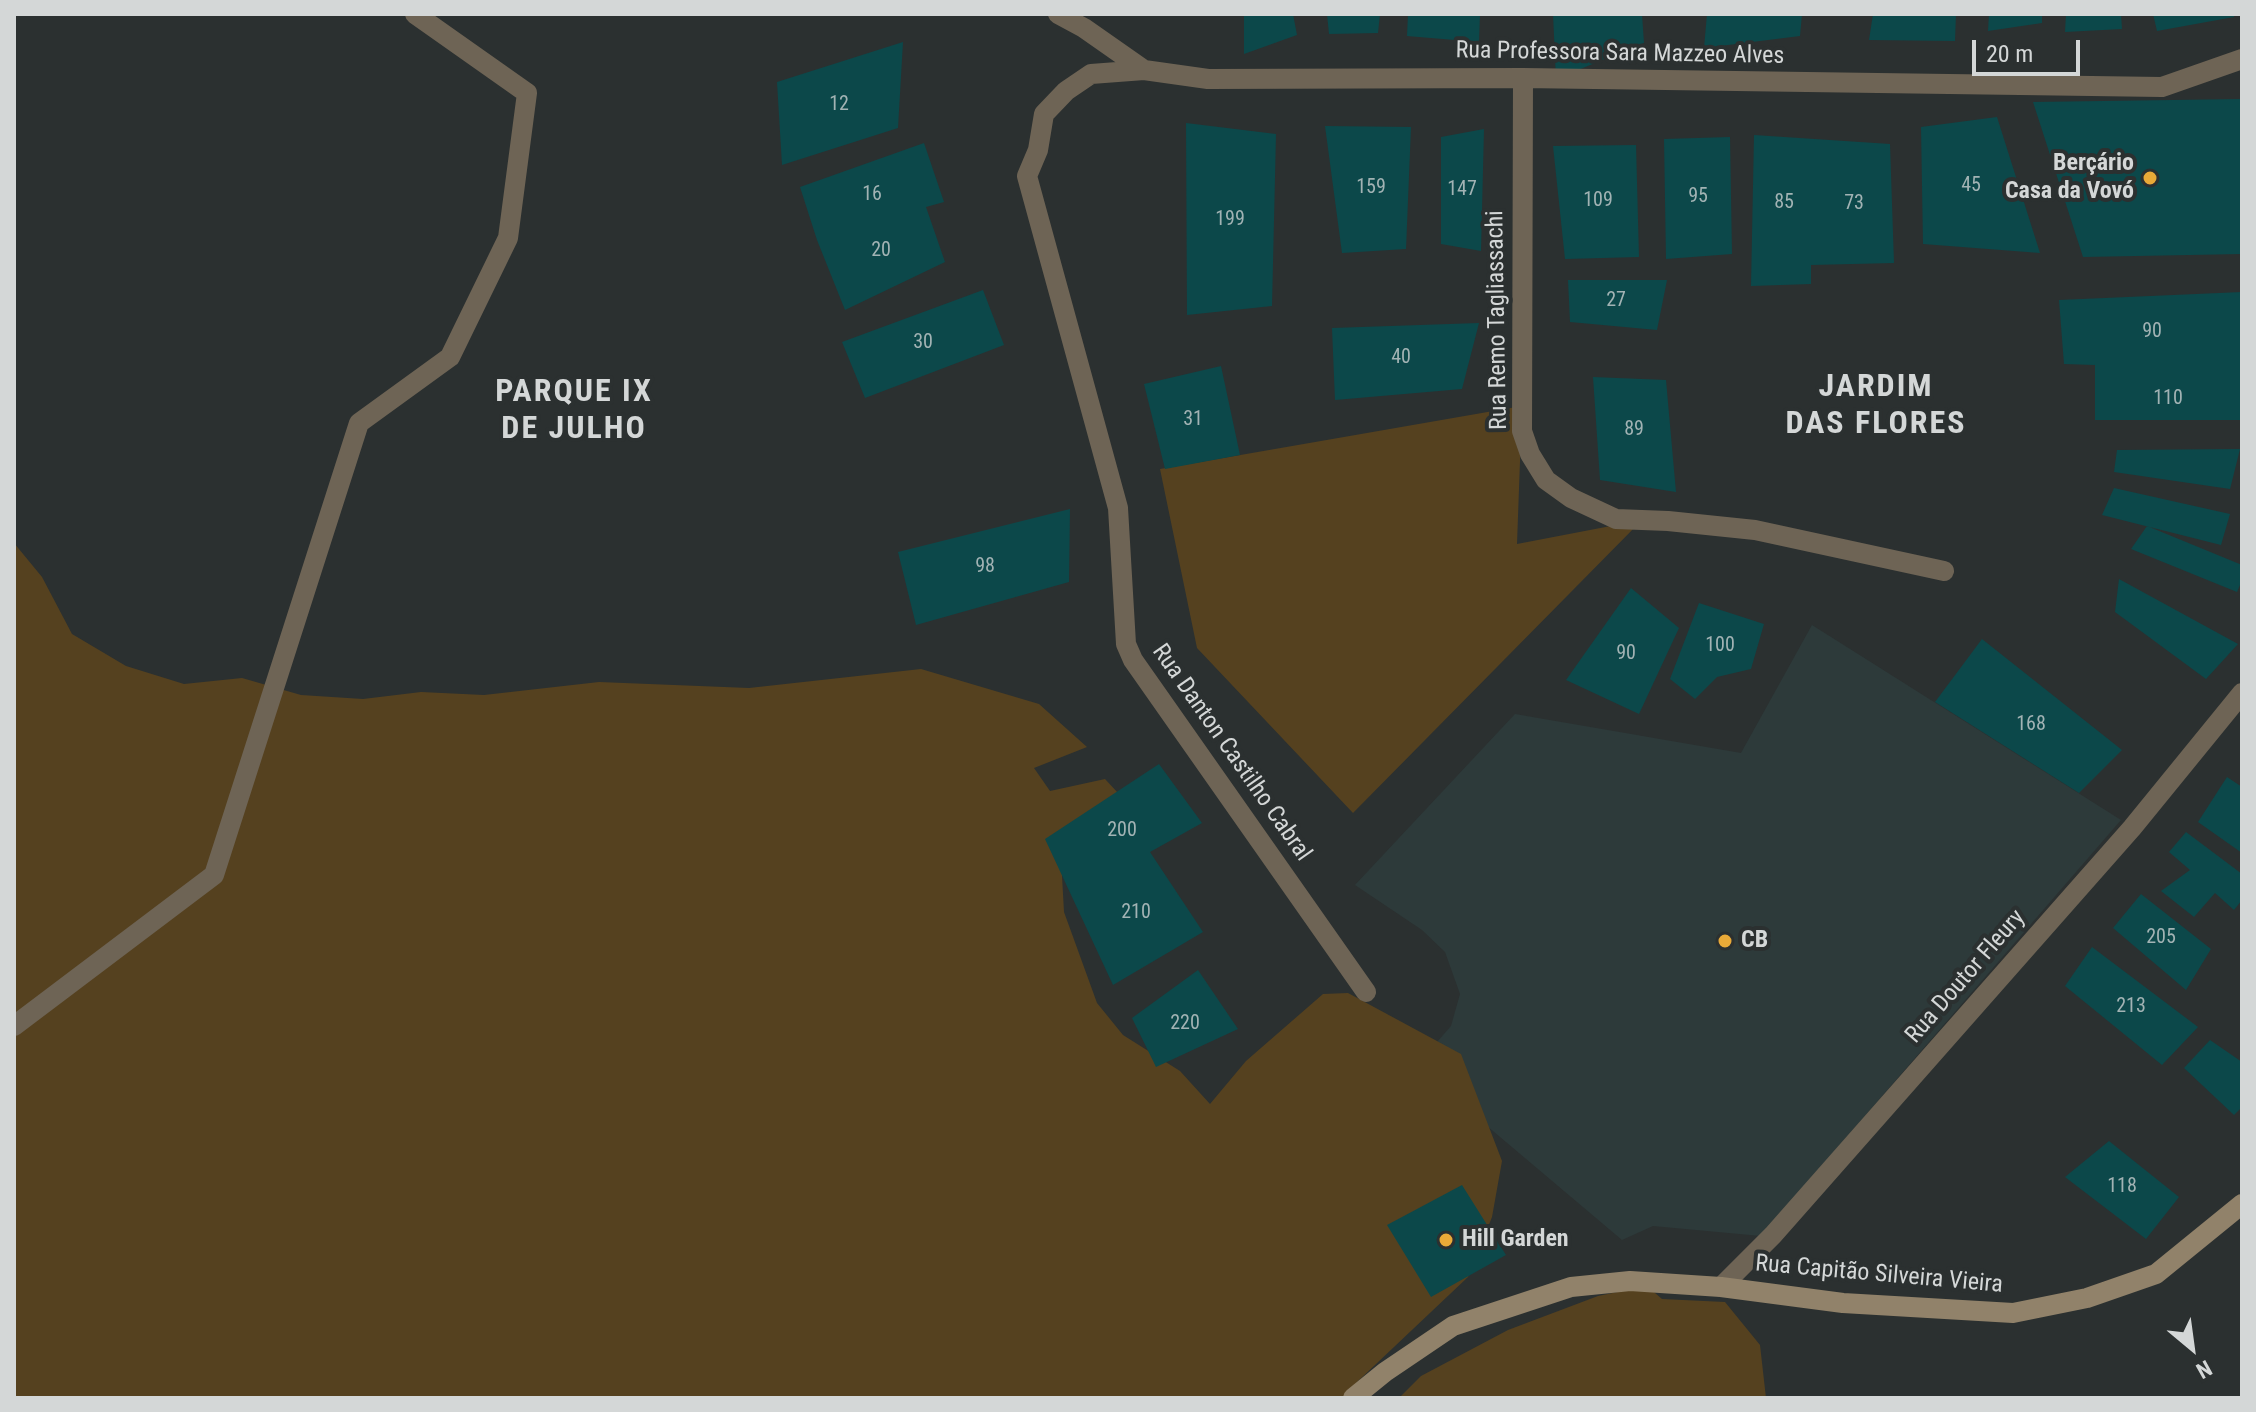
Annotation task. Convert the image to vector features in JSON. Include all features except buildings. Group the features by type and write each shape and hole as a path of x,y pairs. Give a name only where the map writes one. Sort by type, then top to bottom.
{"street":[{"path":"14,1026 214,875 359,423 450,357 508,238 527,93 415,14"},
{"path":"1058,14 1084,28 1144,70"},
{"name":"Rua Professora Sara Mazzeo Alves","path":"1038,150 1044,114 1066,91 1091,74 1144,70 1208,79 1523,78 2162,87 2242,59"},
{"name":"Rua Remo Tagliassachi","path":"1523,78 1522,431 1530,454 1546,480 1571,498 1616,519 1755,530 1944,571"},
{"name":"Rua Danton Castilho Cabral","path":"1038,150 1027,176 1118,508 1126,644 1142,673 1366,992"},
{"name":"Rua Doutor Fleury","path":"1721,1287 1773,1235 2132,828 2242,693"},
{"name":"Rua Capitão Silveira Vieira","path":"1353,1398 1385,1372 1453,1326 1571,1287 1630,1281 1721,1287 1843,1303 2013,1313 2087,1298 2156,1274 2242,1204"}],"shaded area":[{"path":"1522,406 1517,544 1642,520 1353,813 1197,648 1160,469"},
{"path":"14,543 42,577 72,634 126,666 184,684 242,678 301,695 363,699 421,692 484,695 599,682 749,688 921,669 1039,704 1087,747 1034,768 1050,791 1105,779 1119,794 1068,854 1062,876 1064,912 1097,1003 1123,1035 1180,1071 1210,1104 1246,1061 1323,994 1348,993 1461,1054 1502,1161 1492,1217 1468,1277 1357,1382 1346,1398 14,1398"},
{"name":"CB","path":"1812,625 2121,820 1761,1236 1653,1226 1622,1240 1416,1066 1451,1026 1460,994 1445,952 1422,930 1355,885 1515,714 1741,753"},
{"path":"1647,1286 1662,1299 1725,1302 1760,1345 1766,1398 1399,1398 1421,1376 1508,1330 1598,1296"}],"place":[{"name":"Berçário Casa da Vovó","path":"2150,178"},
{"name":"CB","path":"1725,941"},
{"name":"Hill Garden","path":"1446,1240"}],"district":[{"name":"JARDIM DAS FLORES","path":"1876,406"},
{"name":"PARQUE IX DE JULHO","path":"574,412"}]}
